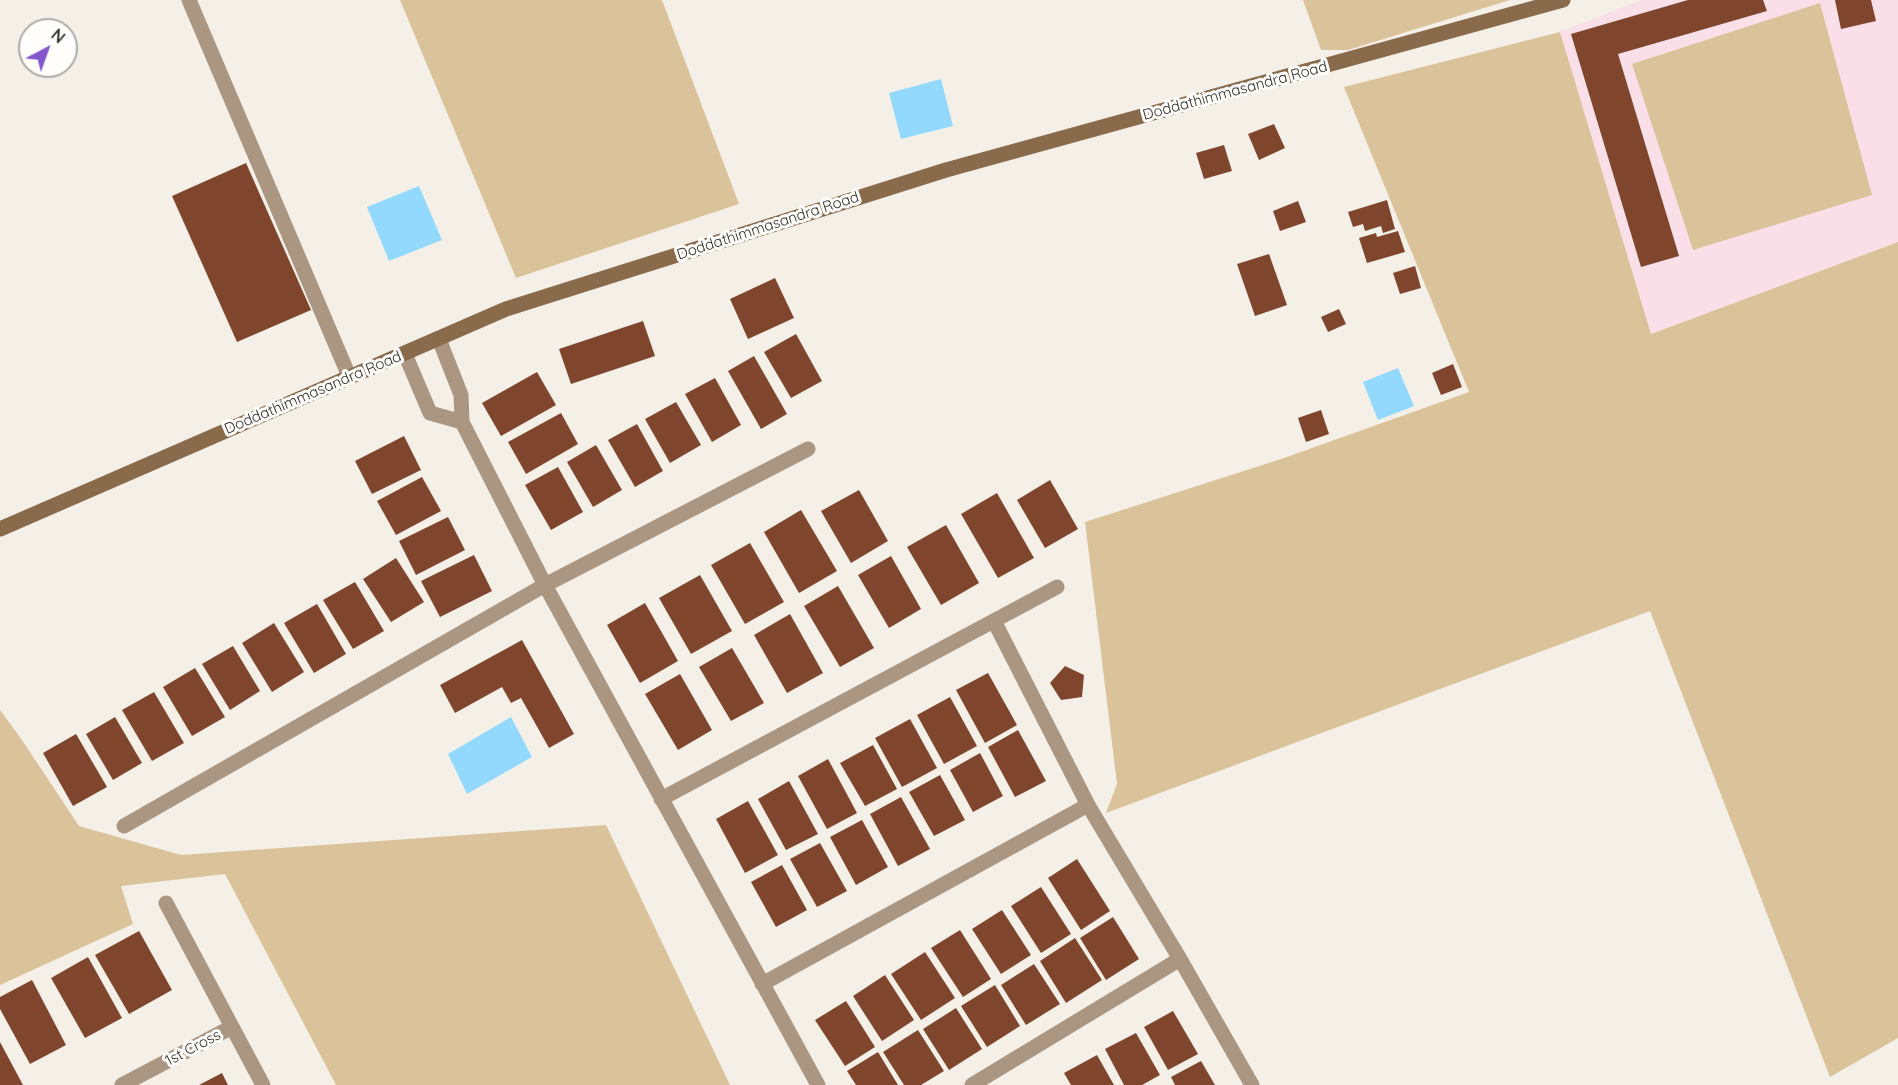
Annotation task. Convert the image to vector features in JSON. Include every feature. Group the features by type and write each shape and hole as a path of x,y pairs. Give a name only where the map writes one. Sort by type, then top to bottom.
{"street":[{"path":"189,0 350,376"},
{"name":"Doddathimmasandra Road","path":"0,529 506,309 945,170 1563,0"},
{"path":"439,339 461,395 462,422 545,585 818,1085"},
{"path":"405,354 430,413 462,422"},
{"path":"124,826 545,585 808,449"},
{"path":"662,799 1057,586"},
{"path":"994,621 1088,805 1252,1085"},
{"path":"762,984 1088,805"},
{"path":"166,903 263,1085"},
{"path":"972,1085 1180,960"},
{"name":"1st Cross","path":"122,1085 232,1027"}],"shaded area":[{"path":"400,0 662,0 739,204 516,278"},
{"path":"1303,0 1510,0 1348,50 1321,50"},
{"path":"1641,0 1898,0 1898,242 1651,334 1560,32"},
{"path":"1820,3 1872,195 1693,250 1632,64"},
{"path":"1560,32 1651,334 1898,242 1898,1038 1830,1077 1650,611 1106,813 1117,784 1085,522 1284,458 1469,392 1344,87"},
{"path":"0,710 79,826 181,855 606,825 730,1085 336,1085 225,874 121,886 133,924 0,985"}],"water":[{"path":"941,79 953,126 901,139 889,93"},
{"path":"419,186 442,240 389,261 367,207"},
{"path":"1398,368 1414,406 1378,420 1363,382"},
{"path":"511,717 532,757 467,794 448,754"}],"building":[{"path":"1688,0 1763,0 1767,11 1618,54 1679,256 1641,267 1571,34"},
{"path":"1835,0 1871,0 1876,21 1841,29"},
{"path":"1274,124 1285,148 1259,160 1248,134"},
{"path":"1224,145 1232,171 1204,179 1196,153"},
{"path":"246,163 311,310 237,342 172,196"},
{"path":"1387,200 1395,229 1383,233 1381,226 1365,231 1363,224 1353,227 1348,212"},
{"path":"1298,201 1306,222 1280,231 1273,211"},
{"path":"1398,231 1405,252 1367,263 1359,238 1376,233 1377,237"},
{"path":"1269,254 1287,305 1255,316 1237,264"},
{"path":"1415,266 1421,288 1400,294 1393,273"},
{"path":"775,278 794,318 748,339 730,299"},
{"path":"1339,309 1346,324 1328,332 1321,317"},
{"path":"643,321 655,356 571,384 559,349"},
{"path":"796,334 822,381 791,398 764,352"},
{"path":"754,356 787,414 761,429 728,371"},
{"path":"1453,364 1462,387 1441,395 1432,373"},
{"path":"537,372 556,405 501,436 482,403"},
{"path":"715,378 741,425 712,442 685,394"},
{"path":"676,402 701,445 670,463 645,419"},
{"path":"1321,410 1329,434 1306,442 1298,418"},
{"path":"561,413 578,444 526,474 508,442"},
{"path":"637,424 663,471 635,487 608,440"},
{"path":"404,436 421,470 372,494 355,461"},
{"path":"596,445 622,490 593,507 567,462"},
{"path":"558,467 583,512 551,530 525,485"},
{"path":"422,477 441,511 396,535 377,501"},
{"path":"1050,480 1078,529 1045,548 1017,500"},
{"path":"859,490 888,541 851,563 821,511"},
{"path":"997,493 1034,558 998,578 961,514"},
{"path":"801,510 837,571 799,593 764,532"},
{"path":"448,517 465,550 416,575 399,541"},
{"path":"946,525 979,583 941,605 907,547"},
{"path":"750,543 784,602 745,624 711,565"},
{"path":"474,555 492,591 440,617 421,581"},
{"path":"891,556 921,609 889,628 858,575"},
{"path":"396,558 424,602 391,622 363,579"},
{"path":"700,575 732,631 691,654 659,598"},
{"path":"355,582 384,631 353,649 323,600"},
{"path":"838,586 874,648 840,667 804,606"},
{"path":"645,603 678,661 640,683 607,625"},
{"path":"317,604 346,654 314,673 284,623"},
{"path":"790,614 823,673 787,693 754,635"},
{"path":"274,623 304,672 272,692 242,643"},
{"path":"522,640 574,734 549,748 521,698 511,703 502,687 455,713 440,685"},
{"path":"233,646 260,691 230,710 202,664"},
{"path":"732,648 764,703 731,721 699,667"},
{"path":"1065,666 1084,675 1082,697 1061,700 1050,683"},
{"path":"195,668 225,717 192,736 163,687"},
{"path":"988,673 1017,725 985,743 956,690"},
{"path":"680,674 712,730 678,750 645,694"},
{"path":"154,692 184,743 152,761 122,710"},
{"path":"950,697 977,746 944,764 917,715"},
{"path":"115,717 142,763 113,780 86,734"},
{"path":"910,719 937,768 902,787 875,738"},
{"path":"1018,730 1046,781 1015,797 988,747"},
{"path":"76,734 107,787 73,806 43,753"},
{"path":"873,745 897,789 865,806 840,763"},
{"path":"980,753 1003,796 973,812 950,770"},
{"path":"828,759 857,813 827,829 798,776"},
{"path":"940,775 965,820 934,836 909,792"},
{"path":"789,781 818,834 786,850 758,799"},
{"path":"901,797 930,849 898,866 870,814"},
{"path":"748,801 778,855 745,873 716,819"},
{"path":"862,820 888,867 856,885 830,837"},
{"path":"820,843 847,891 817,907 790,859"},
{"path":"1077,859 1110,911 1081,930 1048,878"},
{"path":"782,865 807,910 776,927 751,882"},
{"path":"1041,887 1071,934 1041,953 1011,906"},
{"path":"1002,910 1031,955 1001,974 972,929"},
{"path":"1113,917 1139,959 1106,980 1080,938"},
{"path":"960,930 991,979 963,997 931,948"},
{"path":"139,931 172,990 129,1014 95,955"},
{"path":"1075,938 1102,980 1066,1003 1040,961"},
{"path":"925,952 955,998 921,1020 891,974"},
{"path":"88,957 122,1018 85,1038 51,978"},
{"path":"1034,964 1060,1004 1026,1025 1001,985"},
{"path":"885,975 914,1020 882,1041 853,996"},
{"path":"32,980 66,1045 30,1064 0,1009 0,997"},
{"path":"995,985 1020,1026 987,1047 961,1006"},
{"path":"846,1001 875,1047 845,1066 815,1020"},
{"path":"956,1008 982,1049 949,1070 923,1029"},
{"path":"1173,1011 1198,1054 1168,1070 1144,1027"},
{"path":"918,1030 944,1071 921,1085 904,1085 883,1052"},
{"path":"1136,1033 1160,1075 1142,1085 1124,1085 1105,1049"},
{"path":"0,1042 23,1085 0,1085"},
{"path":"878,1052 898,1085 856,1085 847,1071"},
{"path":"1097,1055 1114,1085 1071,1085 1064,1073"},
{"path":"1201,1061 1215,1085 1175,1085 1171,1077"},
{"path":"222,1073 228,1085 199,1085"}]}
